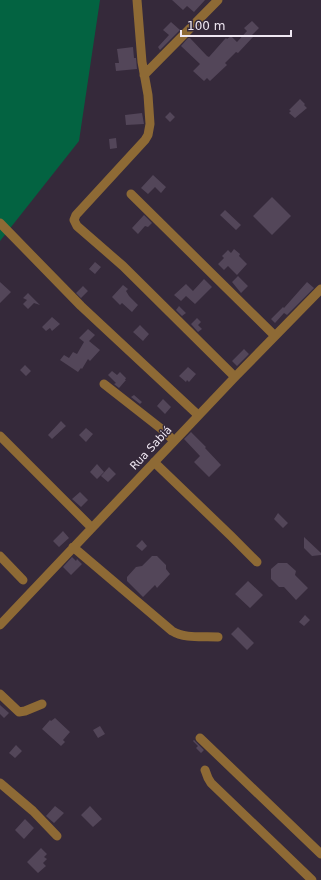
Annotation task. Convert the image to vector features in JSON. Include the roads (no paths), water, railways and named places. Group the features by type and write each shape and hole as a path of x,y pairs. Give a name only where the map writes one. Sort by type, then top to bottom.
{"street":[{"path":"137,0 150,124 148,136 76,215 74,220 77,226 123,266 235,377"},
{"path":"144,75 218,0"},
{"path":"131,194 275,336"},
{"path":"0,223 81,306 198,415"},
{"name":"Rua Sabiá","path":"0,625 198,415 321,289"},
{"path":"104,384 164,431 174,441"},
{"path":"0,436 92,528"},
{"path":"154,462 257,562"},
{"path":"73,547 178,635 218,636"},
{"path":"0,556 23,580"},
{"path":"0,694 20,712 42,704"},
{"path":"200,738 321,854"},
{"path":"205,770 211,783 312,880"},
{"path":"0,783 33,811 57,836"}]}
